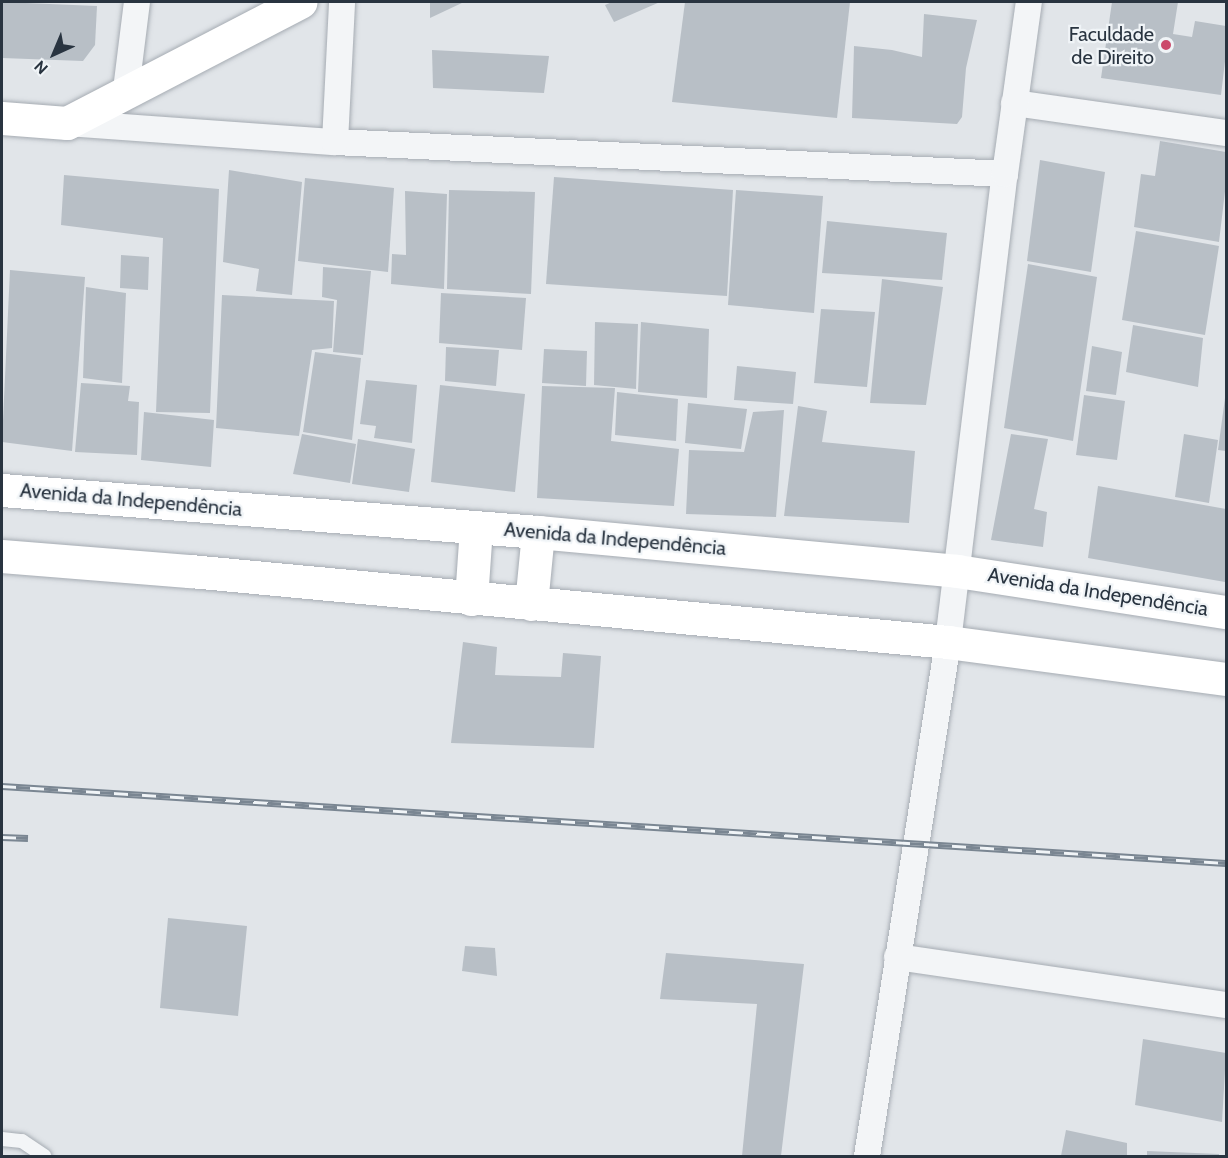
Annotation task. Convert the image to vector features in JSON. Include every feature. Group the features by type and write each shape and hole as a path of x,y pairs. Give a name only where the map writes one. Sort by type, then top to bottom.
{"main road":[{"path":"2,118 67,123 126,90 300,2"},
{"name":"Avenida da Independência","path":"2,490 538,532 957,571 1227,612"},
{"path":"471,599 476,527"},
{"path":"531,604 538,532"},
{"path":"2,556 190,571 948,642 1227,679"}],"street":[{"path":"126,90 137,2"},
{"path":"335,142 342,2"},
{"path":"867,1156 948,642 1005,174 1029,2"},
{"path":"1014,103 1227,133"},
{"path":"67,123 335,142 1005,174"},
{"path":"897,957 1227,1005"}],"lane":[{"path":"2,1139 21,1141 44,1156"}],"building":[{"path":"2,2 97,6 95,45 83,61 2,58"},
{"path":"430,2 464,2 430,18"},
{"path":"612,2 660,2 614,22 605,5"},
{"path":"685,2 850,2 837,118 672,102"},
{"name":"Faculdade de Direito","path":"1112,2 1178,2 1173,34 1192,37 1195,21 1226,26 1226,53 1221,95 1101,78"},
{"path":"924,14 977,20 966,68 962,117 957,124 852,118 854,46 892,50 922,57"},
{"path":"432,50 549,56 544,93 433,88"},
{"path":"1160,141 1226,152 1226,183 1219,242 1134,227 1141,174 1155,176"},
{"path":"1040,160 1105,172 1091,272 1027,261"},
{"path":"229,170 302,182 292,295 256,291 259,269 223,262"},
{"path":"64,175 219,189 210,413 156,412 163,238 61,225"},
{"path":"554,177 733,190 727,296 546,284"},
{"path":"305,178 394,188 388,272 298,261"},
{"path":"449,190 535,192 531,294 447,289"},
{"path":"736,190 823,196 814,313 728,305"},
{"path":"405,191 447,194 444,289 391,284 392,254 406,255"},
{"path":"827,221 947,233 942,280 822,273"},
{"path":"1136,231 1219,246 1205,335 1122,320"},
{"path":"121,255 149,257 148,290 120,288"},
{"path":"1028,264 1097,277 1073,441 1004,428"},
{"path":"323,267 371,271 363,355 333,352 337,300 322,297"},
{"path":"10,270 85,277 72,451 2,442"},
{"path":"882,279 943,287 926,405 870,403"},
{"path":"86,287 126,293 122,383 83,378"},
{"path":"441,293 526,298 522,350 439,343"},
{"path":"222,295 334,301 332,348 312,350 299,436 216,428"},
{"path":"821,309 875,312 867,387 814,383"},
{"path":"595,322 638,324 636,389 594,385"},
{"path":"641,322 709,329 707,398 638,392"},
{"path":"1133,325 1203,338 1198,387 1126,372"},
{"path":"1092,346 1122,352 1116,395 1086,391"},
{"path":"446,347 499,350 496,386 445,381"},
{"path":"544,349 587,351 586,386 542,383"},
{"path":"315,352 361,358 352,440 303,432"},
{"path":"737,366 796,372 793,404 734,400"},
{"path":"366,380 417,385 412,443 374,438 376,426 360,424"},
{"path":"81,383 130,386 128,401 139,402 137,455 75,452"},
{"path":"440,385 525,394 515,492 431,482"},
{"path":"542,386 615,388 611,441 679,449 674,506 537,498"},
{"path":"617,392 678,399 676,441 615,435"},
{"path":"1084,395 1125,401 1117,460 1076,455"},
{"path":"1226,398 1226,451 1218,450"},
{"path":"688,403 747,409 741,449 685,443"},
{"path":"798,406 827,411 822,442 915,451 909,523 784,516"},
{"path":"784,410 776,517 686,514 689,450 744,452 753,412"},
{"path":"144,412 214,420 211,467 141,460"},
{"path":"302,434 356,444 350,483 293,474"},
{"path":"1011,434 1048,439 1034,509 1047,512 1043,547 991,540"},
{"path":"1184,434 1218,440 1209,503 1175,497"},
{"path":"358,439 415,449 409,492 352,484"},
{"path":"1098,486 1226,509 1225,582 1088,558"},
{"path":"463,642 497,647 495,675 561,677 563,653 601,656 594,748 451,743"},
{"path":"168,918 247,926 238,1016 160,1008"},
{"path":"465,946 495,948 497,976 462,971"},
{"path":"666,953 804,964 781,1156 742,1156 757,1004 660,999"},
{"path":"1143,1039 1226,1053 1222,1122 1135,1105"},
{"path":"1066,1130 1127,1143 1127,1156 1061,1156"},
{"path":"1147,1151 1219,1154 1219,1156 1147,1156"}],"railway":[{"path":"2,786 1226,863"},
{"path":"2,837 28,838"}],"place":[{"name":"Faculdade de Direito","path":"1166,45"}]}
